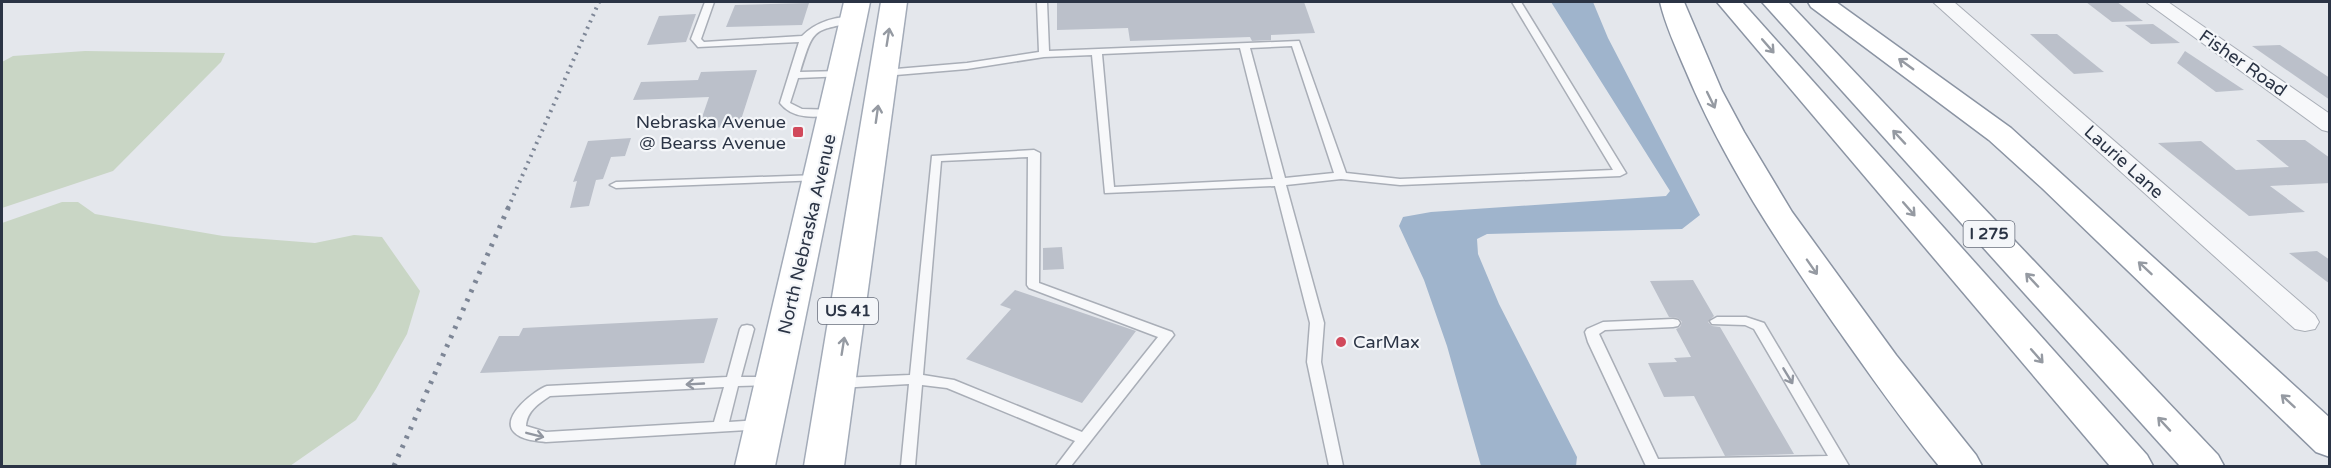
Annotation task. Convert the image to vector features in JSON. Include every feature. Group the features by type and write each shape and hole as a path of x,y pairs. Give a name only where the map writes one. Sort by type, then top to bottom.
{"main road":[{"name":"US 41","path":"824,466 894,2"},
{"path":"1671,2 1697,70 1749,173 1936,449 1962,466"},
{"name":"I 275","path":"1729,2 2133,466"},
{"name":"I 275","path":"1774,2 2204,466"},
{"path":"1820,2 1957,100 2000,134 2326,435"},
{"name":"North Nebraska Avenue","path":"755,466 843,74 855,11"},
{"path":"843,74 882,73"}],"street":[{"name":"Laurie Lane","path":"1943,2 2305,322"},
{"name":"Fisher Road","path":"2156,2 2330,125"}],"lane":[{"path":"709,2 696,39 701,45 805,39"},
{"path":"1042,2 1044,54"},
{"path":"1097,51 1109,191 1280,182 1341,176 1400,182 1620,173 1516,2"},
{"path":"834,112 798,112 790,109 785,103 805,39 814,28 855,11"},
{"path":"882,73 968,66 1044,54 1296,43 1341,176"},
{"path":"1244,45 1317,323 1314,362 1336,466"},
{"path":"793,75 843,74"},
{"path":"908,466 936,158 1034,153 1033,285 1167,335 1063,466"},
{"path":"616,185 819,178"},
{"path":"1673,323 1603,326 1592,332 1654,466 1840,464 1759,326 1746,321 1717,321"},
{"path":"720,427 747,328"},
{"path":"837,383 916,379 949,383 1086,438"},
{"path":"765,425 546,437 529,434 519,429 518,423 526,407 548,391 774,380"}],"green space":[{"path":"85,51 225,53 221,62 113,171 2,208 2,62 13,56"},
{"path":"62,202 78,202 95,214 223,236 315,243 354,235 382,237 420,291 407,334 356,420 290,466 2,466 2,223"}],"water":[{"path":"1551,2 1593,2 1608,38 1700,215 1682,229 1487,234 1477,239 1478,254 1499,304 1577,457 1576,466 1481,466 1447,346 1424,280 1399,226 1403,217 1431,212 1666,196 1670,191"}],"building":[{"path":"1057,2 1304,2 1315,33 1271,35 1271,40 1252,41 1250,37 1130,41 1128,28 1057,30"},
{"path":"2086,2 2117,2 2143,21 2112,22"},
{"path":"809,3 802,25 726,27 735,5"},
{"path":"696,14 686,42 647,45 659,16"},
{"path":"2153,24 2180,43 2151,44 2125,25"},
{"path":"2030,34 2057,34 2104,72 2074,74"},
{"path":"2280,45 2330,78 2330,100 2252,46"},
{"path":"2185,51 2244,90 2216,92 2177,63"},
{"path":"757,70 739,126 698,129 709,97 633,100 641,82 698,80 701,72"},
{"path":"631,138 625,156 611,157 603,179 596,180 589,206 570,208 577,181 573,182 588,141"},
{"path":"2256,140 2305,140 2330,158 2330,183 2270,186 2305,212 2249,216 2158,143 2201,141 2236,170 2289,167"},
{"path":"1062,247 1064,269 1043,270 1043,248"},
{"path":"2317,251 2330,260 2330,284 2289,253"},
{"path":"1693,280 1714,316 1708,322 1712,326 1720,327 1794,454 1725,456 1694,396 1664,397 1648,363 1677,362 1674,358 1691,357 1676,329 1682,322 1678,318 1669,317 1650,281"},
{"path":"1015,290 1136,331 1082,403 966,359 1011,309 1000,305"},
{"path":"718,318 704,363 480,373 499,336 519,336 523,328"}],"railway":[{"path":"508,208 599,2"},
{"path":"394,466 509,206"}],"place":[{"name":"Nebraska Avenue @ Bearss Avenue","path":"798,132"},
{"name":"CarMax","path":"1341,342"}]}
